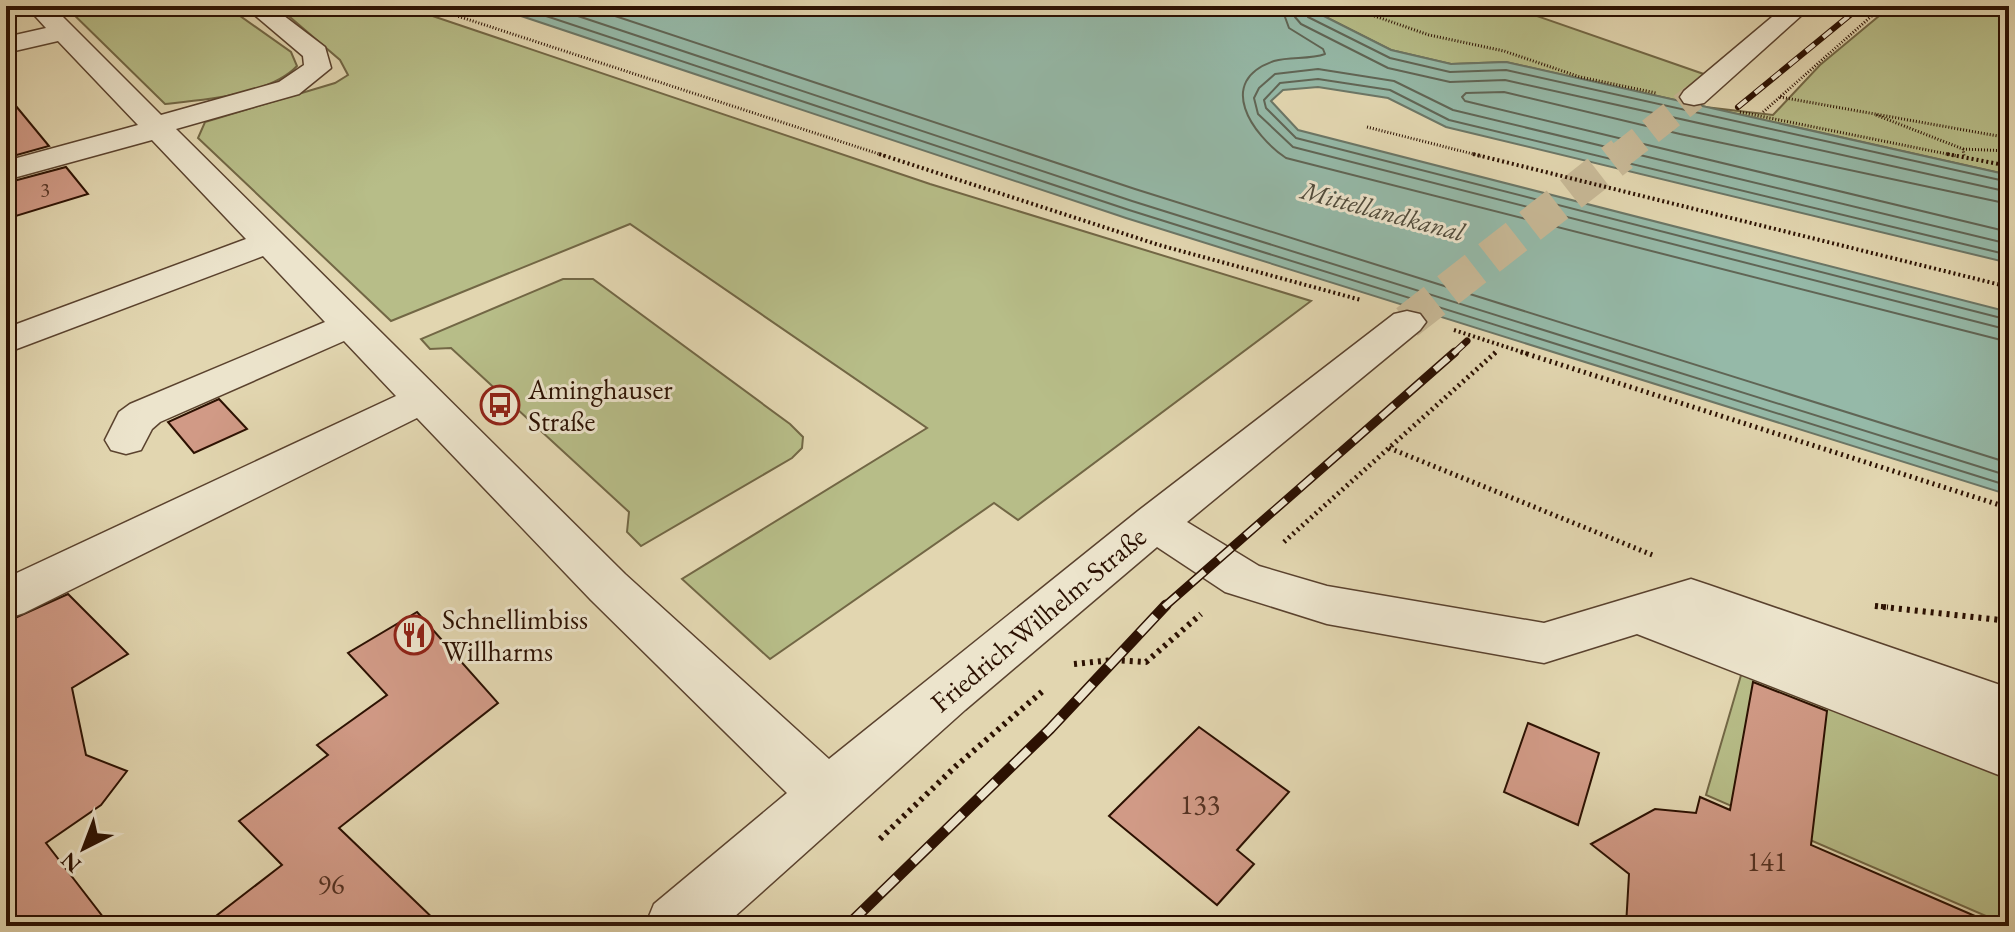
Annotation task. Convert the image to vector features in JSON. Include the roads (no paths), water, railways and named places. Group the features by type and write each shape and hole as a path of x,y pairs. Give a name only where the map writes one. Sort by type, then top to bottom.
{"street":[{"path":"6,171 289,88 318,68 316,53 256,6"},
{"path":"1694,97 1800,6"},
{"path":"6,45 51,19 608,587 826,793"},
{"path":"6,341 269,242"},
{"name":"Friedrich-Wilhelm-Straße","path":"677,926 826,793 1406,317"},
{"path":"126,440 134,422 145,413 350,325"},
{"path":"6,600 423,399"},
{"path":"1154,523 1242,579 1327,605 1544,643 1691,598 2009,711"},
{"path":"1638,614 2009,755"}],"water":[{"name":"Mittellandkanal","path":"491,6 1304,6 1391,50 1451,64 1506,62 2009,175 2009,263 1446,127 1388,98 1318,87 1283,90 1271,101 1298,130 2009,312 2009,495 1126,218"}],"tunnel":[{"path":"1619,156 1694,97"},
{"path":"1407,322 1622,154"}],"railway":[{"path":"1738,107 1861,6"},
{"path":"1453,354 1467,341"},
{"path":"1165,606 1455,352"},
{"path":"847,926 1050,729 1165,606"}],"place":[{"name":"Aminghauser Straße","path":"500,405"},
{"name":"Schnellimbiss Willharms","path":"414,635"}]}
